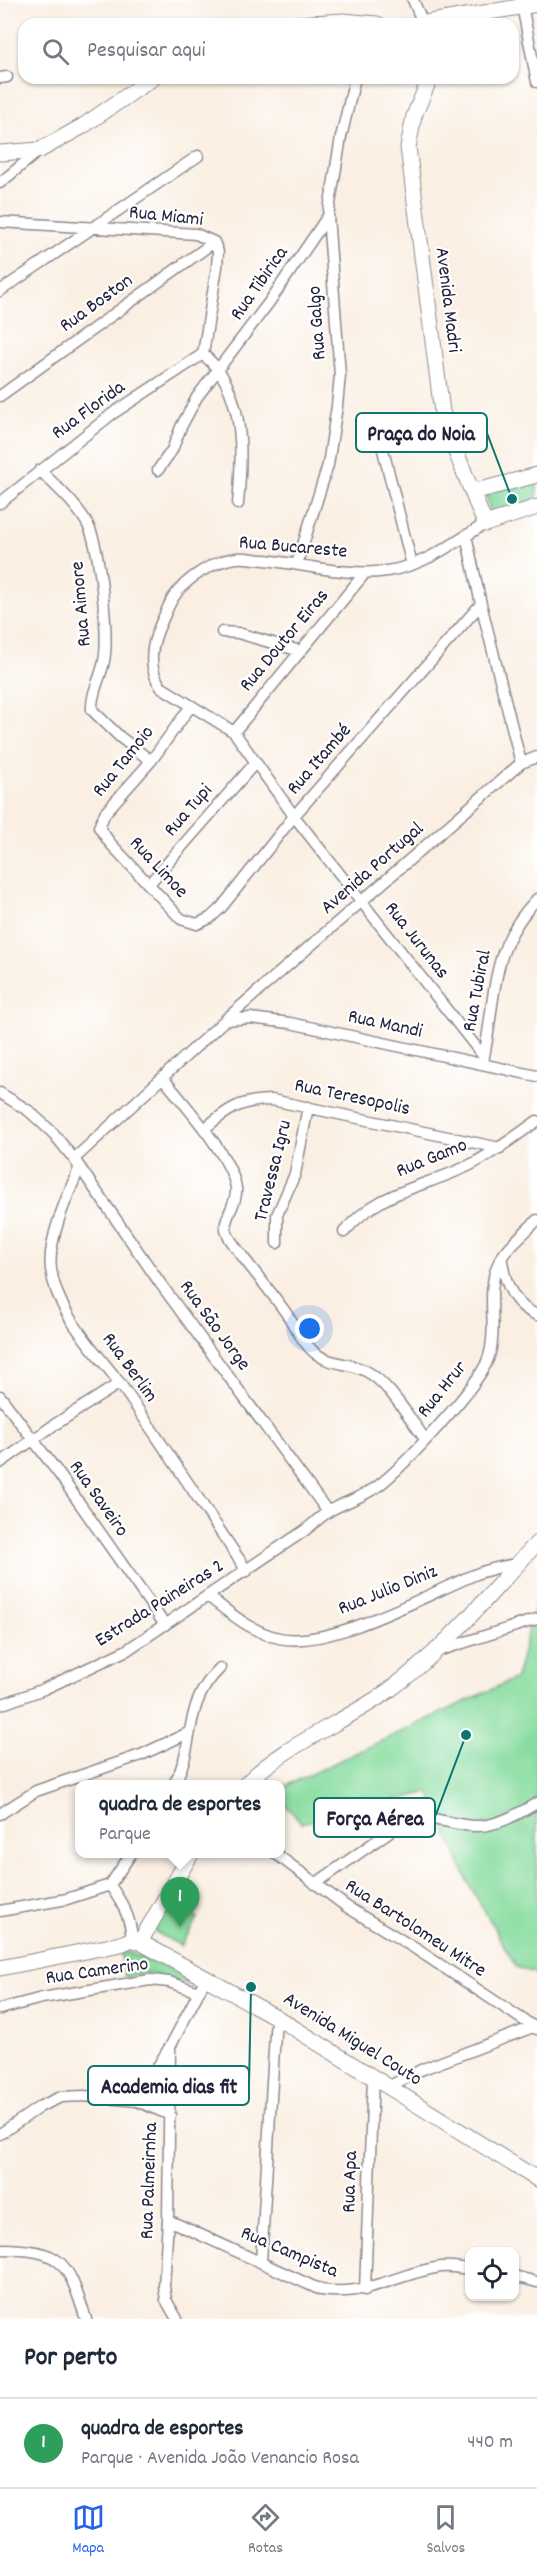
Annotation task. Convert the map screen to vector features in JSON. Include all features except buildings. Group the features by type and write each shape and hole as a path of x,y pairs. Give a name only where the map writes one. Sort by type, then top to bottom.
{"main road":[{"path":"473,18 527,4"},
{"path":"0,153 40,150 83,126 144,84"},
{"name":"Avenida Madri","path":"428,84 409,131 409,167 442,412 485,524"},
{"path":"473,492 537,475"},
{"path":"485,524 537,507"},
{"path":"251,1780 278,1759 388,1691 432,1653 497,1589 537,1543"},
{"path":"0,1968 136,1940 187,1858"},
{"name":"Avenida Miguel Couto","path":"136,1940 276,2017 537,2179"}],"street":[{"path":"413,0 419,18"},
{"path":"527,4 537,82"},
{"name":"Rua Galgo","path":"297,564 328,465 337,406 340,375 328,216 353,84"},
{"path":"0,183 40,150"},
{"path":"0,291 198,156"},
{"name":"Rua Tibirica","path":"158,470 172,450 197,397 219,371 295,266 328,216"},
{"name":"Rua Miami","path":"0,222 195,234 214,242 218,252 203,354"},
{"name":"Rua Boston","path":"0,396 214,242"},
{"path":"203,354 219,371 231,397 239,427 242,464 238,504"},
{"name":"Rua Florida","path":"0,503 112,414 203,354"},
{"path":"380,438 412,565"},
{"name":"Rua Aimore","path":"40,470 81,514 94,539 103,599 105,648 104,661 93,695 92,710 120,738 151,761"},
{"name":"Rua Bucareste","path":"234,732 161,687 154,677 151,662 155,636 173,598 185,583 202,572 237,558 365,573 388,571 412,565 442,551 485,524"},
{"path":"466,535 521,763 537,757"},
{"name":"Rua Doutor Eiras","path":"234,732 365,573"},
{"name":"Rua Itambé","path":"181,919 197,924 210,918 221,908 294,816 481,604"},
{"path":"222,632 249,636 300,651"},
{"name":"Rua Tamoio","path":"110,843 99,827 105,813 151,761 191,706"},
{"name":"Rua Jurunas","path":"234,732 294,816 483,1061"},
{"name":"Rua Tupi","path":"149,884 256,762"},
{"name":"Avenida Portugal","path":"77,1164 225,1020 521,763"},
{"name":"Rua Limoe","path":"110,843 181,919"},
{"name":"Rua Tubiral","path":"483,1061 501,955 517,923 537,899"},
{"name":"Rua Mandi","path":"225,1020 250,1018 290,1023 483,1061 537,1076"},
{"path":"163,1078 204,1129 228,1167 236,1189 234,1202 225,1220 228,1236 255,1269 307,1346 329,1361 360,1368 379,1379 425,1439"},
{"name":"Rua São Jorge","path":"0,1093 29,1111 54,1134 328,1512"},
{"name":"Rua Teresopolis","path":"204,1129 224,1112 242,1103 272,1100 500,1148"},
{"name":"Travessa Igru","path":"278,1244 277,1215 295,1174 308,1107"},
{"name":"Rua Gamo","path":"344,1232 357,1217 386,1197 472,1164 500,1148 537,1121"},
{"name":"Rua Berlim","path":"77,1164 55,1236 50,1267 56,1292 73,1322 120,1383 247,1571"},
{"path":"537,1220 501,1257 509,1290 528,1311 537,1315"},
{"name":"Rua Hrur","path":"328,1512 376,1487 400,1468 478,1379 488,1359 492,1337 495,1278 501,1257"},
{"path":"0,1463 120,1383"},
{"name":"Rua Saveiro","path":"0,1395 165,1625"},
{"name":"Estrada Paineiras 2","path":"0,1704 44,1689 127,1650 304,1532 328,1512"},
{"name":"Rua Julio Diniz","path":"209,1597 239,1621 257,1630 283,1639 294,1639 326,1635 362,1625 476,1574 518,1563"},
{"path":"432,1653 537,1619"},
{"path":"177,1780 181,1773 188,1733 199,1694 207,1681 220,1668"},
{"path":"0,1814 36,1791 141,1755 188,1733"},
{"path":"315,1884 406,1820 417,1817 475,1826 496,1823 537,1803"},
{"path":"0,1911 67,1899 110,1885 128,1858"},
{"name":"Rua Bartolomeu Mitre","path":"281,1858 346,1908 416,1949 535,2028"},
{"path":"110,1885 122,1902 136,1940"},
{"name":"Rua Palmeirnha","path":"177,2319 166,2300 164,2286 168,2220 170,2046 206,1978"},
{"name":"Rua Camerino","path":"0,2009 42,1998 150,1980 169,1982 199,1992"},
{"path":"261,2262 276,2017"},
{"path":"388,2087 423,2069 535,2028"},
{"path":"136,2101 170,2046"},
{"name":"Rua Apa","path":"365,2290 373,2077"},
{"path":"0,2134 41,2106 61,2097 83,2096 136,2101 170,2115"},
{"name":"Rua Campista","path":"168,2220 321,2290 342,2293 365,2290 442,2267 465,2269"},
{"path":"0,2249 44,2253 63,2266 71,2275 86,2319"},
{"path":"0,2259 24,2250"},
{"path":"519,2277 537,2282"}],"green space":[{"path":"537,480 537,504 491,514 485,493"},
{"path":"537,1599 537,1974 516,1967 468,1882 429,1792 302,1823 285,1804 285,1786 516,1678"},
{"path":"170,1898 198,1918 181,1946 152,1930"},
{"path":"120,1949 192,1978 193,1982 190,1984 146,1973 125,1978"}],"place":[{"name":"Praça do Noia","path":"512,499"},
{"name":"Força Aérea","path":"466,1735"},
{"name":"quadra de esportes","path":"180,1927"},
{"name":"Academia dias fit","path":"251,1987"}]}
